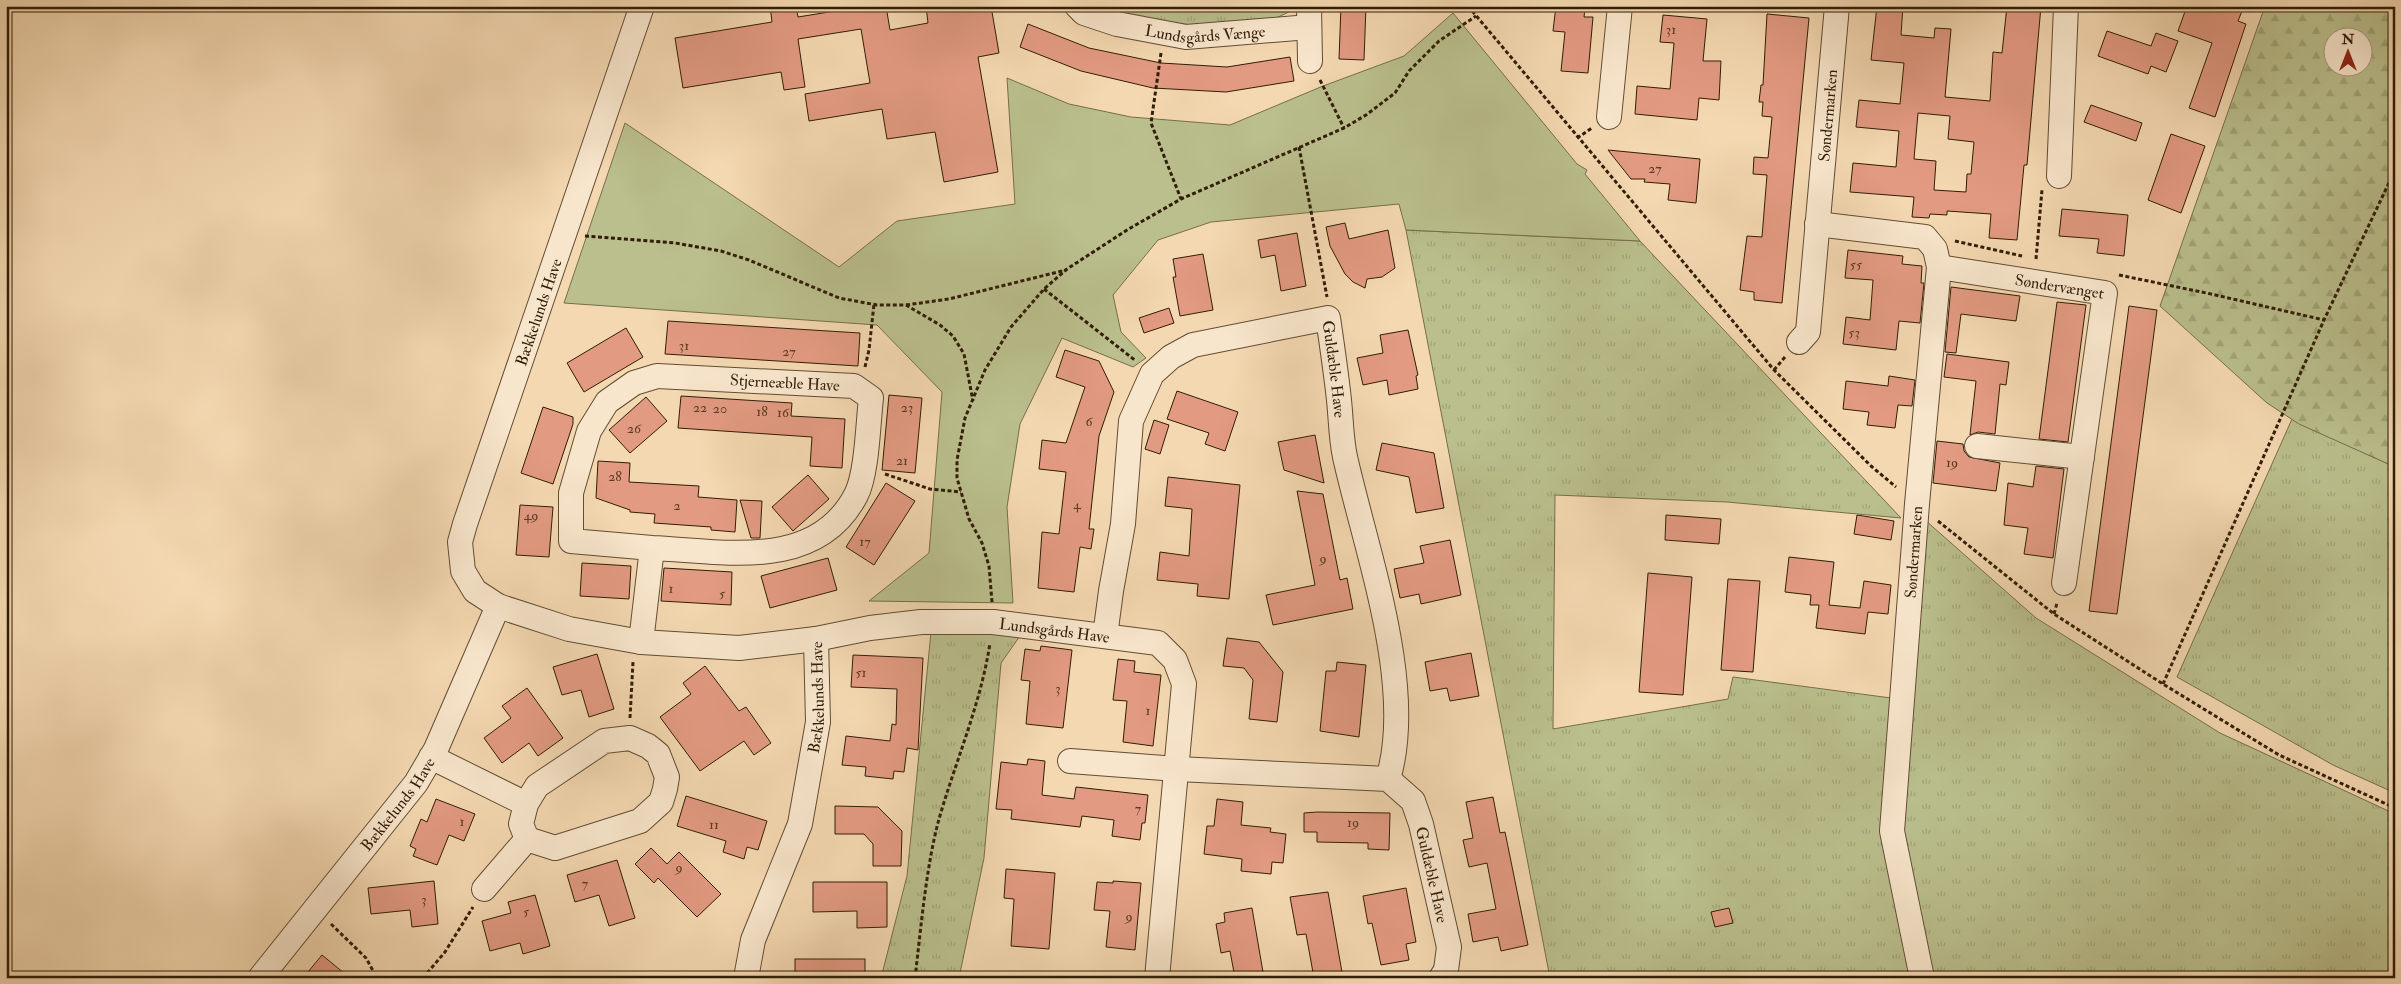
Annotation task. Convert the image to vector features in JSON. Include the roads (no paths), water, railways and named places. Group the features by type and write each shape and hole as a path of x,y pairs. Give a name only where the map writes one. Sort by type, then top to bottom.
{"street":[{"name":"Bækkelunds Have","path":"642,6 464,524 460,542 463,572 475,591 498,606 569,629 638,642 739,648 816,639 818,722 800,824 753,940 746,978"},
{"name":"Lundsgårds Vænge","path":"1077,6 1084,13 1117,24 1186,37 1309,17 1310,61"},
{"path":"1609,117 1620,6"},
{"name":"Søndermarken","path":"1799,342 1808,332 1837,6"},
{"path":"2059,176 2066,6"},
{"name":"Søndermarken","path":"1817,224 1925,237 1935,249 1939,267 1917,504 1892,831 1922,978"},
{"name":"Søndervænget","path":"1939,267 2105,293 2064,583"},
{"name":"Guldæble Have","path":"1106,636 1111,591 1123,524 1131,421 1152,374 1171,357 1193,345 1328,318 1335,364 1344,454 1386,630 1397,704 1395,759 1388,780 1413,801 1421,824 1449,948 1446,970 1441,978"},
{"name":"Stjerneæble Have","path":"657,376 854,386 871,398 863,467 856,494 838,521 817,538 792,548 753,552 652,548 571,541 571,493 589,431 607,402 634,383 657,376"},
{"path":"1976,446 2082,457"},
{"path":"638,642 652,548"},
{"name":"Bækkelunds Have","path":"260,978 416,783 431,757 498,606"},
{"name":"Lundsgårds Have","path":"816,639 870,628 921,622 993,622 1158,643 1175,660 1184,684 1157,978"},
{"path":"629,738 648,746 658,754 667,778 661,802 640,820 554,848 528,839 520,824 526,804 537,786 604,741 629,738"},
{"path":"431,757 526,804"},
{"path":"1070,761 1177,769 1388,780"},
{"path":"484,889 528,839"}]}
